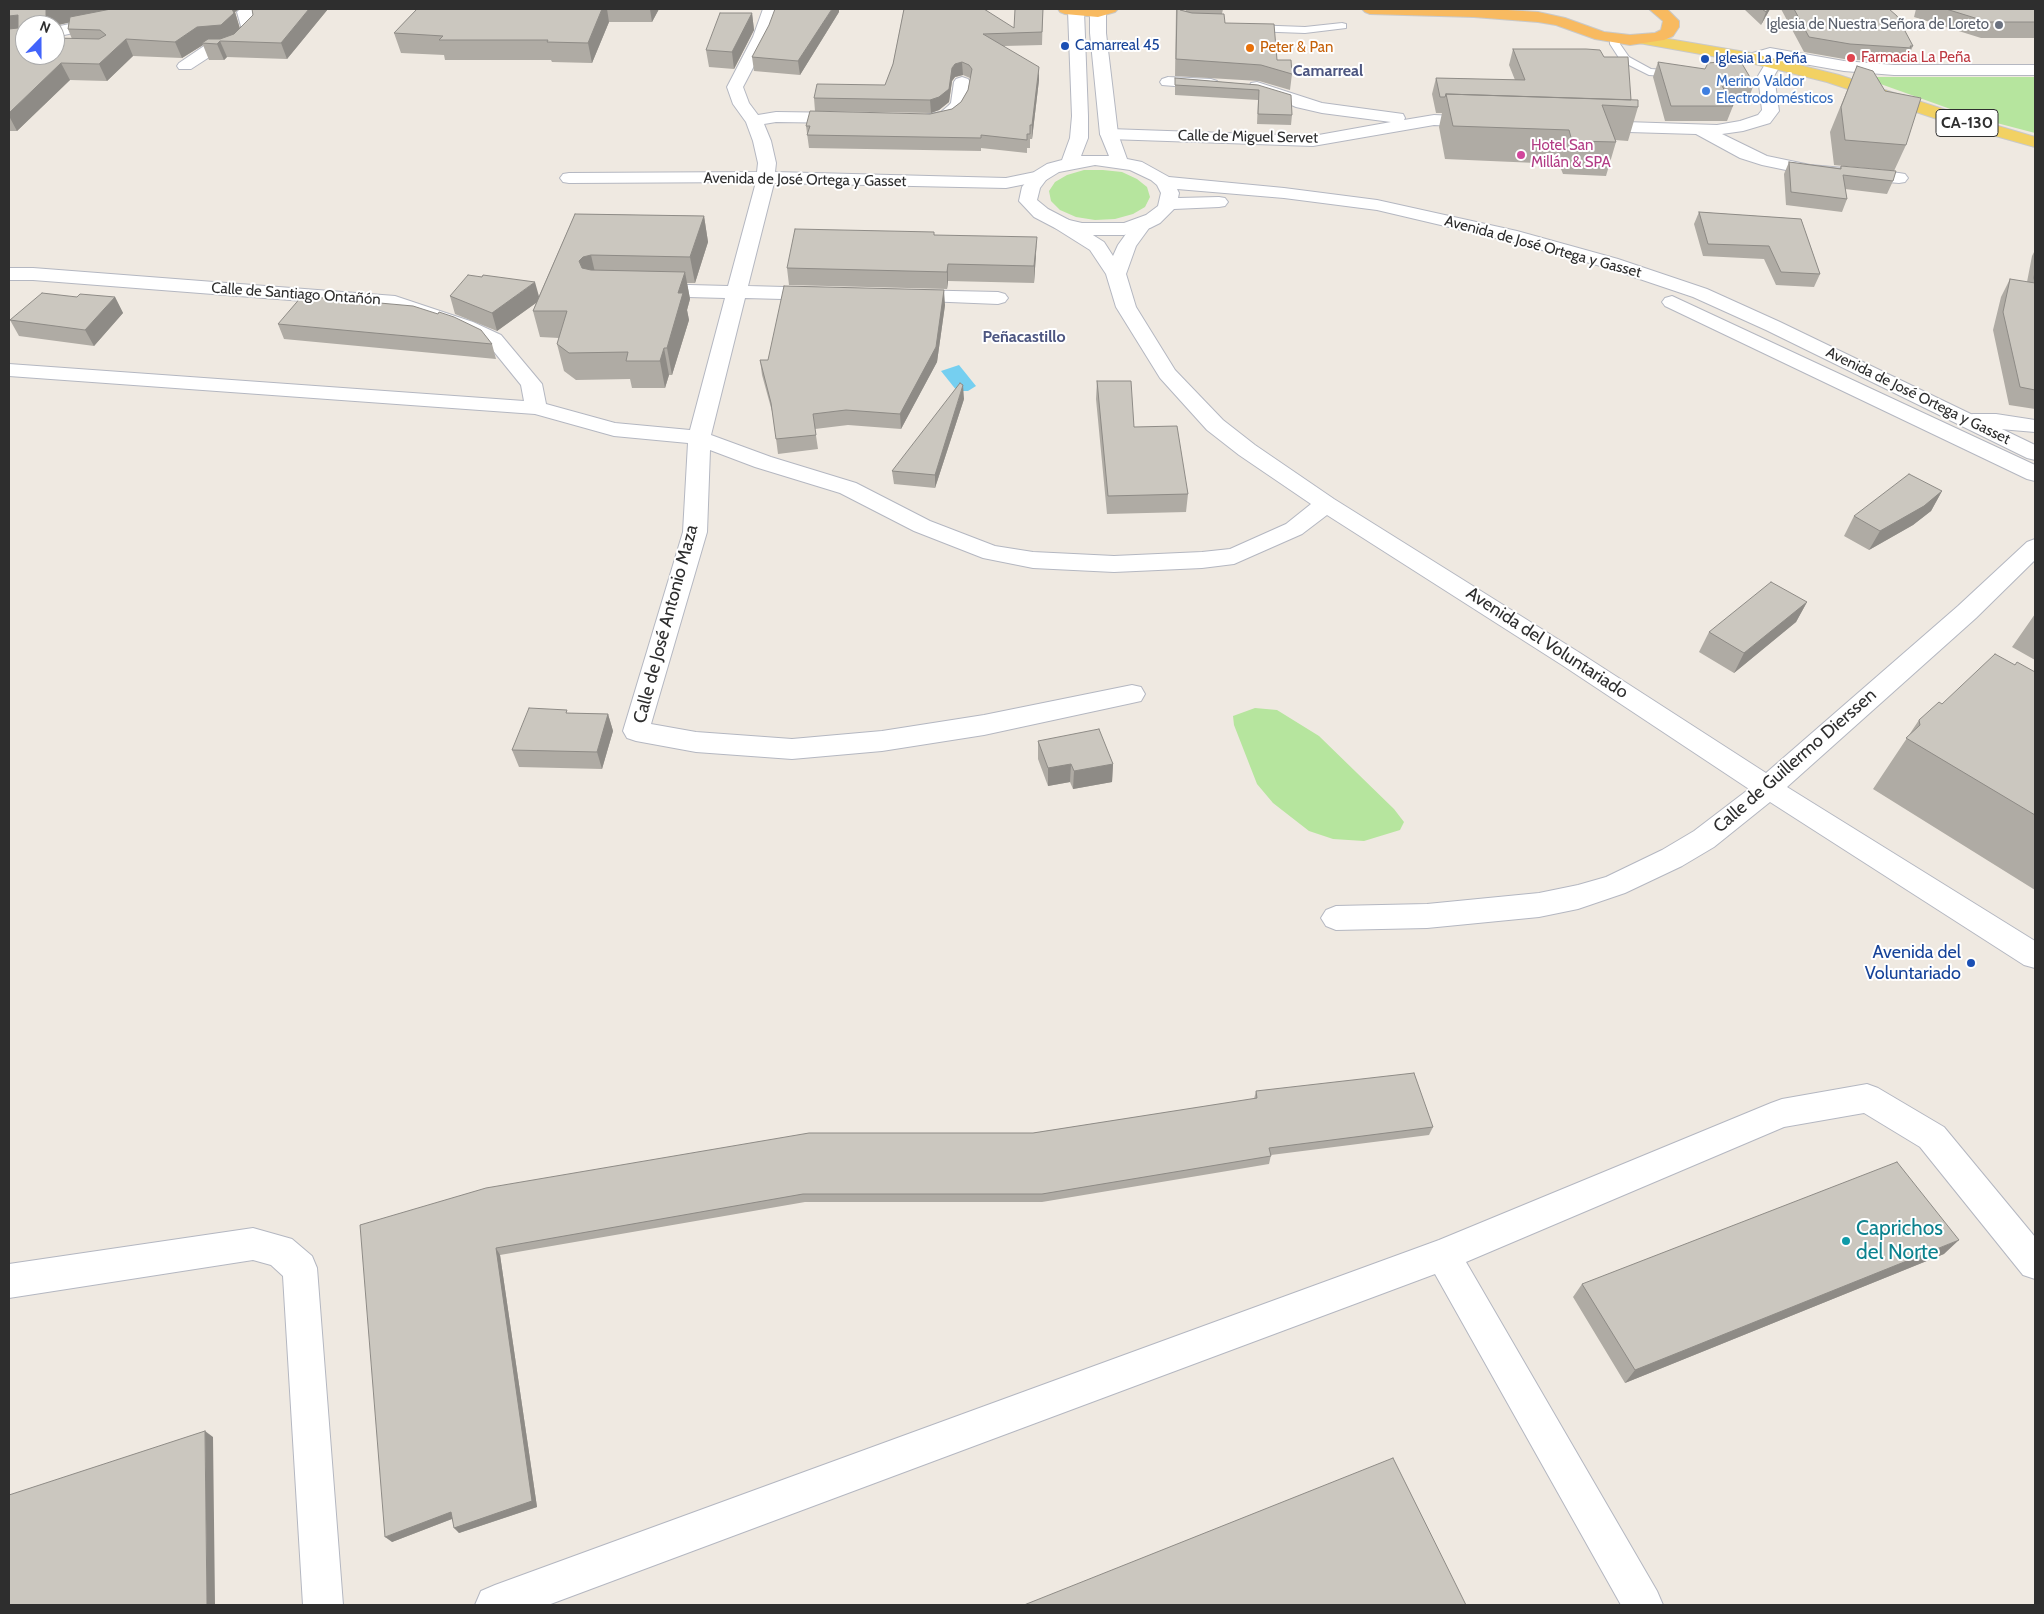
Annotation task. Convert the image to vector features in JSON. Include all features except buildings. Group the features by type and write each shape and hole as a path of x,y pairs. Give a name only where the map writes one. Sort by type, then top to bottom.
{"highway":[{"path":"1370,9 1516,14 1560,21 1615,39 1645,40 1662,35 1667,15"},
{"path":"1572,9 1570,11 1570,18 1577,26 1589,32"},
{"path":"1071,10 1106,10"}],"main road":[{"name":"CA-130","path":"1667,15 1741,60"},
{"name":"CA-130","path":"1645,40 1741,60 1773,64 1838,79 1955,119 2035,142"}],"street":[{"path":"65,34 71,35 128,17 136,9"},
{"path":"185,66 210,49 226,50 234,46 250,31 245,12 247,9"},
{"name":"Calle de José Antonio Maza","path":"771,9 761,36 735,87 741,104 754,121 767,163 764,186 698,438 695,532 636,731 696,742 792,749 882,741 984,726 1132,694"},
{"path":"1070,163 1079,138 1080,123 1071,10"},
{"path":"1106,10 1099,42 1109,134 1120,162"},
{"path":"1741,60 1770,53 1844,66 1894,70 2035,70"},
{"path":"1581,125 1717,130 1743,126 1764,119 1771,111 1766,76 1773,64"},
{"path":"914,120 931,120 946,116 959,103 962,82"},
{"path":"1168,82 1222,85"},
{"name":"Calle de Miguel Servet","path":"1241,86 1279,92 1302,103 1322,108 1416,122"},
{"path":"754,121 776,117 864,119"},
{"name":"Calle de Miguel Servet","path":"1109,134 1313,141 1434,120 1492,122"},
{"path":"1699,129 1746,154 1762,160 1810,170 1899,178"},
{"name":"Avenida de José Ortega y Gasset","path":"558,194 764,186 1006,183 1040,176 1053,168 1070,163 1095,160 1120,162 1148,170 1164,182 1284,193 1377,205 1517,237 1611,263 1700,294 1973,421 2035,453"},
{"path":"1040,176 1031,187 1028,201 1041,213 1062,224 1082,229 1124,229 1143,224 1160,214 1168,204 1170,193 1164,182"},
{"name":"Avenida de José Ortega y Gasset","path":"569,178 764,186 1028,201"},
{"name":"Avenida de José Ortega y Gasset","path":"1168,204 1213,202 1341,214 1415,227 1503,246 1562,264 1680,305 2035,474"},
{"name":"Avenida del Voluntariado","path":"1062,224 1097,246 1116,274 1126,307 1144,339 1173,380 1215,424 1247,450 1326,504 1579,664 1768,788 2035,956"},
{"path":"1116,274 1127,245 1143,224"},
{"name":"Calle de Santiago Ontañón","path":"9,274 33,274 395,302 466,326 494,340 531,384 536,408"},
{"path":"636,290 842,294"},
{"path":"891,295 998,298"},
{"path":"9,370 536,408 614,429 698,438 762,462 848,488 922,526 991,552 1033,560 1114,564 1202,560 1234,556 1294,529 1326,504"},
{"path":"1973,421 1996,421 2035,426"},
{"name":"Calle de Guillermo Dierssen","path":"1336,918 1426,916 1539,905 1578,897 1616,885 1672,858 1704,840 1768,788 1967,612 2035,547"},
{"path":"495,1605 1443,1255 1782,1113 1867,1098 1932,1137 2035,1263"},
{"path":"9,1281 253,1244 280,1250 300,1268 323,1605"},
{"path":"1443,1255 1643,1605"}],"lane":[{"path":"1240,28 1305,30 1342,26"},
{"path":"1615,39 1615,44 1625,59 1650,72 1688,74"}],"green space":[{"path":"1861,77 2035,77 2035,133 1970,116"},
{"path":"1084,170 1122,172 1137,179 1147,187 1150,197 1145,207 1133,214 1115,219 1095,220 1076,217 1060,210 1051,201 1049,191 1055,182 1067,175"},
{"path":"1255,708 1277,710 1319,736 1394,809 1404,822 1400,830 1364,841 1333,839 1309,831 1273,803 1257,784 1234,725 1233,716"}],"water":[{"path":"959,365 976,386 968,391 957,391 941,371"}],"place":[{"name":"Iglesia de Nuestra Señora de Loreto","path":"1999,25"},
{"name":"Camarreal 45","path":"1065,46"},
{"name":"Peter & Pan","path":"1250,48"},
{"name":"Farmacia La Peña","path":"1851,58"},
{"name":"Iglesia La Peña","path":"1705,59"},
{"name":"Merino Valdor Electrodomésticos","path":"1706,91"},
{"name":"Hotel San Millán & SPA","path":"1521,155"},
{"name":"Avenida del Voluntariado","path":"1971,963"},
{"name":"Caprichos del Norte","path":"1846,1241"}],"district":[{"name":"Camarreal","path":"1328,71"},
{"name":"Peñacastillo","path":"1024,337"}]}
